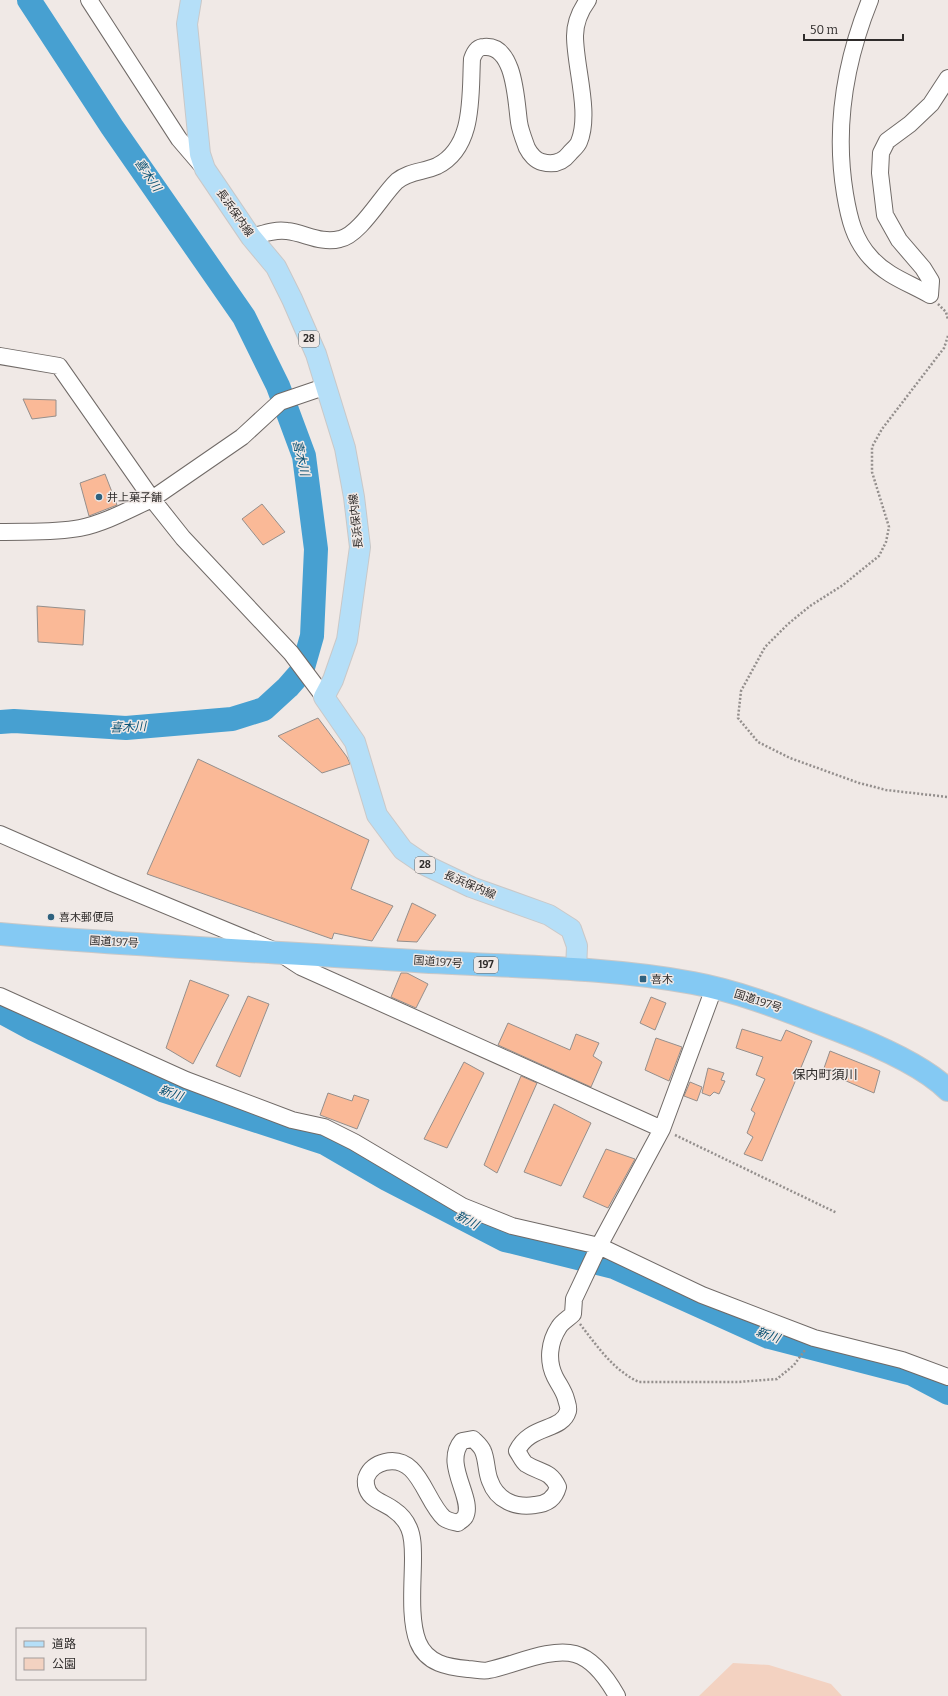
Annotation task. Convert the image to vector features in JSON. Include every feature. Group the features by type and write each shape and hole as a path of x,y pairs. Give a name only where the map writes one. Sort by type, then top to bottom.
{"highway":[{"name":"国道197号","path":"0,934 472,965 576,970 653,977 714,988 788,1011 869,1042 907,1061 948,1090"}],"main road":[{"name":"長浜保内線","path":"191,0 187,24 200,154 205,170 251,237 276,267 316,354 322,388 345,448 354,498 360,547 347,640 333,680 321,694 355,742 377,815 403,850 425,865 472,887 549,915 571,929 577,946 576,970"}],"street":[{"path":"89,0 179,139 205,170"},
{"path":"251,237 275,230 287,231 324,240 341,239 361,225 397,181 408,174 435,166 448,160 462,138 469,116 472,59 475,52 480,47 490,46 497,50 508,64 515,82 519,124 527,149 541,162 556,163 565,160 578,144 581,136 583,106 575,37 578,16 588,0"},
{"path":"870,0 859,27 846,80 840,125 841,170 849,218 854,232 876,262 887,273 930,295 930,281 923,268 899,240 886,215 880,173 881,153 888,141 910,124 931,104 948,78"},
{"path":"0,356 59,366 152,499 183,538 291,654 321,694"},
{"path":"0,532 40,532 80,528 118,515 152,499 242,437 280,402 322,388"},
{"path":"0,834 112,883 278,952 302,966 662,1129"},
{"path":"617,1696 604,1676 585,1659 574,1654 558,1652 487,1671 450,1667 436,1663 426,1655 418,1642 414,1616 412,1543 409,1528 403,1518 393,1509 376,1501 367,1490 365,1479 369,1471 379,1464 387,1461 399,1462 406,1465 418,1478 437,1510 446,1519 458,1523 465,1517 467,1507 457,1472 456,1452 462,1441 473,1438 483,1450 490,1482 505,1501 516,1505 536,1505 550,1501 556,1494 558,1487 555,1480 547,1473 525,1463 517,1451 522,1441 535,1432 555,1425 565,1419 569,1409 564,1392 554,1376 550,1361 551,1346 559,1326 573,1314 572,1307 574,1299 599,1246 662,1129 714,988"},
{"path":"0,996 186,1080 292,1120 324,1128 354,1142 462,1206 512,1226 599,1246 702,1295 814,1338 902,1360 948,1377"}],"path":[{"path":"948,336 944,348 882,429 872,447 872,472 889,527 886,542 878,556 843,585 810,606 788,624 765,647 741,691 738,718 758,742 790,758 859,783 886,790 948,797"},
{"path":"662,1129 837,1213"},
{"path":"573,1314 598,1348 627,1377 639,1382 738,1382 777,1379 794,1365 814,1338"}],"green space":[{"path":"733,1663 769,1665 831,1684 842,1696 699,1696"}],"building":[{"path":"23,399 56,400 56,416 32,419"},
{"name":"井上菓子舗","path":"105,474 117,505 89,516 80,483"},
{"path":"262,504 285,532 263,545 242,519"},
{"path":"37,606 85,610 83,645 38,642"},
{"path":"318,718 347,757 350,764 322,773 278,736"},
{"path":"198,759 369,840 351,889 393,906 372,941 334,933 332,939 147,874"},
{"path":"412,903 436,915 417,942 397,941"},
{"path":"401,973 407,973 428,984 416,1008 391,997"},
{"path":"190,980 229,995 193,1064 166,1048"},
{"path":"248,996 269,1004 240,1077 216,1066"},
{"path":"651,997 666,1003 655,1030 640,1023"},
{"path":"508,1023 570,1050 576,1034 599,1043 593,1056 602,1062 591,1087 498,1045"},
{"path":"742,1029 781,1041 786,1030 812,1041 762,1161 744,1154 753,1137 747,1133 755,1113 751,1110 765,1079 756,1075 763,1057 736,1048"},
{"path":"656,1038 682,1047 669,1081 645,1070"},
{"path":"830,1051 880,1071 874,1093 823,1071"},
{"path":"464,1062 484,1073 447,1148 424,1139"},
{"path":"708,1068 724,1073 721,1080 725,1081 719,1094 714,1092 710,1096 702,1093"},
{"path":"521,1076 537,1083 497,1173 484,1165"},
{"path":"690,1082 702,1087 697,1101 684,1096"},
{"path":"328,1093 352,1101 354,1095 369,1100 357,1129 320,1115"},
{"path":"554,1104 591,1123 561,1186 524,1172"},
{"path":"606,1149 635,1159 608,1208 583,1197"}],"waterway":[{"name":"喜木川","path":"0,722 14,721 126,728 232,719 264,709 288,687 302,671 312,636 316,549 304,456 278,386 244,317 112,127 29,0"},
{"name":"新川","path":"0,1011 33,1029 162,1090 325,1143 387,1179 505,1240 614,1267 769,1337 912,1374 948,1393"}],"place":[{"name":"井上菓子舗","path":"99,497"},
{"name":"喜木郵便局","path":"51,917"},
{"name":"喜木","path":"643,979"}],"district":[{"name":"保内町須川","path":"825,1074"}]}
